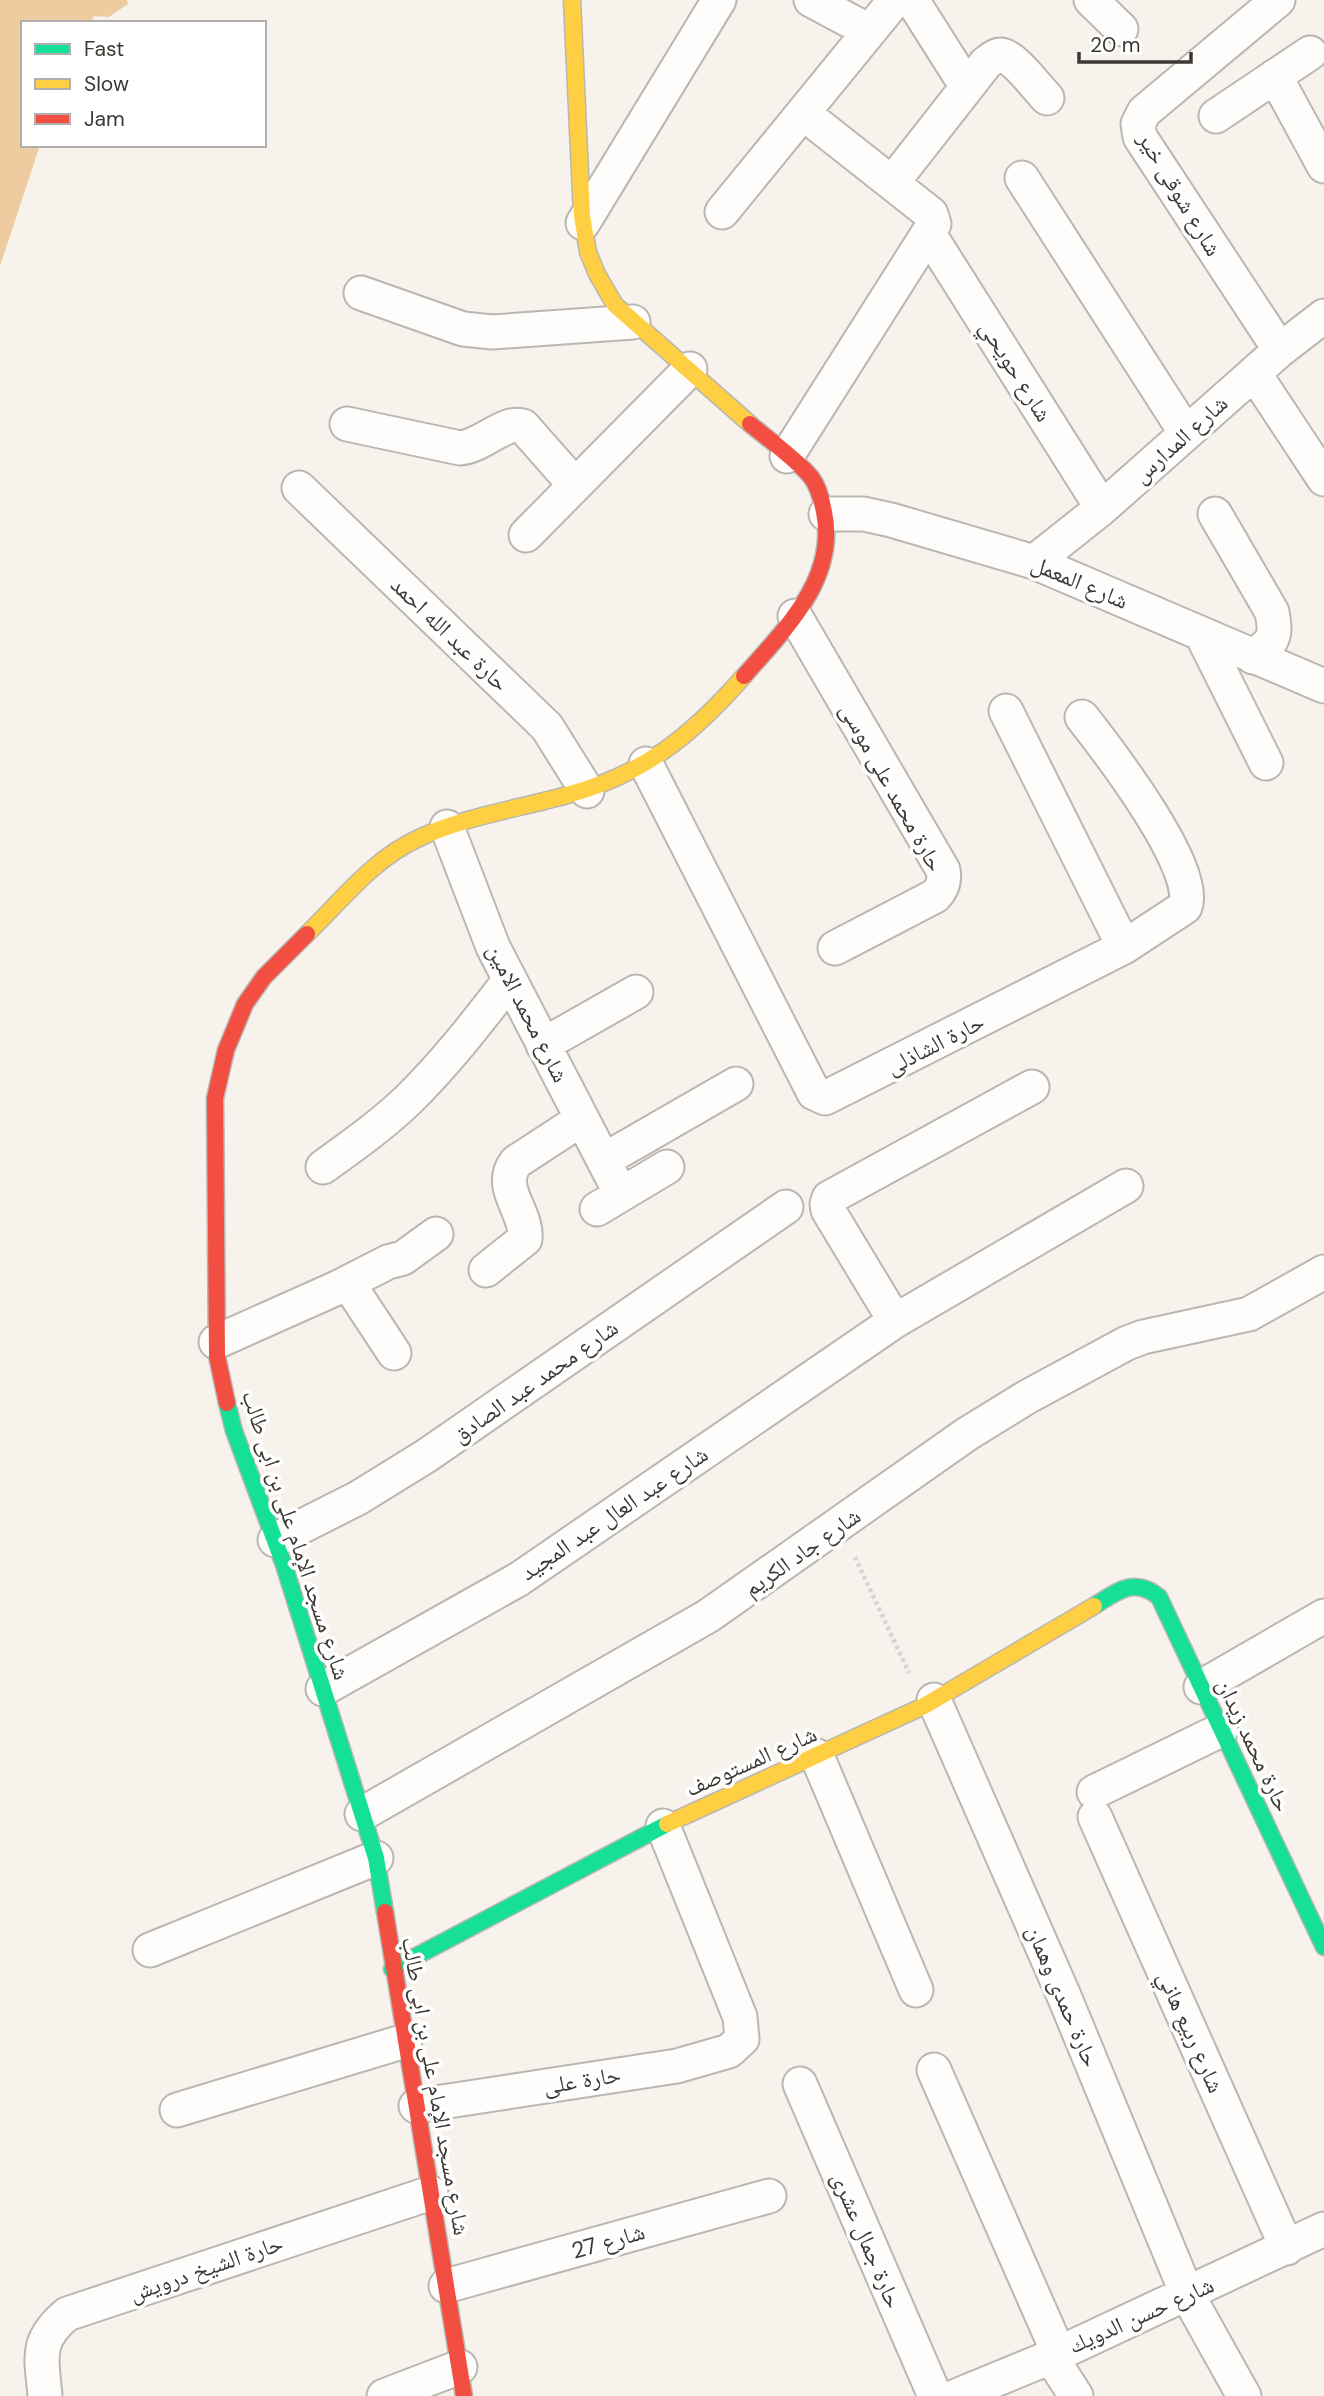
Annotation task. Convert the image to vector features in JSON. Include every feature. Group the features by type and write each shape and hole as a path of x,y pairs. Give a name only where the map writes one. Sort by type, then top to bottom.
{"street":[{"name":"شارع مسجد الإمام على بن ابى طالب","path":"462,2381 392,1969 376,1858 275,1540 234,1432 223,1389 216,1342 215,1098 231,1037 245,1006 263,978 362,878 394,852 447,827 587,791 646,764 687,736 713,710 795,615 822,566 827,533 826,514 821,495 812,478 690,369 633,323 601,286 591,264 584,240 572,0"},
{"path":"583,223 719,0"},
{"path":"811,0 869,31"},
{"path":"722,212 895,0"},
{"path":"912,0 967,87"},
{"path":"1091,0 1121,29"},
{"name":"شارع شوقى خير","path":"1278,0 1144,112 1138,124 1140,137 1280,350"},
{"path":"1216,116 1310,53"},
{"path":"803,113 892,183 986,63 1001,55 1010,58 1047,98"},
{"path":"1275,76 1324,166"},
{"path":"1022,178 1186,433"},
{"name":"شارع حويحي","path":"892,183 931,214 934,224 929,234 1102,508"},
{"path":"787,456 929,234"},
{"path":"361,293 463,329 492,332 633,323"},
{"name":"شارع المدارس","path":"1034,562 1102,508 1280,350 1324,316"},
{"path":"526,535 690,369"},
{"path":"1254,373 1324,479"},
{"path":"347,424 460,448 473,447 518,424 523,426 575,485"},
{"name":"حارة عبد الله احمد","path":"299,488 547,727 587,791"},
{"name":"شارع المعمل","path":"826,514 864,514 891,520 1034,562 1324,686"},
{"path":"1215,514 1272,612 1275,629 1272,642 1253,657"},
{"name":"حارة محمد على موسى","path":"795,615 943,870 944,877 935,896 835,948"},
{"path":"1202,635 1266,763"},
{"path":"1006,711 1124,947"},
{"name":"حارة الشاذلى","path":"646,764 814,1093 818,1097 832,1097 1124,947 1185,907 1187,889 1153,815 1082,717"},
{"name":"شارع محمد الامين","path":"447,827 493,947 604,1160 609,1201 667,1167"},
{"path":"323,1167 367,1136 407,1102 472,1029 510,980"},
{"path":"543,1045 636,992"},
{"path":"604,1160 736,1084"},
{"path":"895,1321 828,1210 829,1198 1032,1087"},
{"path":"486,1270 522,1242 526,1235 509,1187 512,1167 582,1119"},
{"name":"شارع عبد العال عبد المجيد","path":"323,1689 519,1579 895,1321 1126,1186"},
{"name":"شارع محمد عبد الصادق","path":"275,1540 358,1498 426,1456 786,1207"},
{"path":"216,1342 412,1253 436,1234"},
{"name":"شارع جاد الكريم","path":"362,1814 708,1616 967,1434 1027,1396 1143,1337 1249,1314 1324,1272"},
{"path":"348,1283 394,1353"},
{"name":"حارة محمد زيدان","path":"1125,1588 1143,1586 1159,1597 1324,1947"},
{"name":"شارع المستوصف","path":"392,1969 663,1826 929,1703 1125,1588"},
{"path":"1201,1687 1324,1616"},
{"name":"حارة حمدى وهمان","path":"929,1703 1064,1996 1187,2294 1244,2396"},
{"name":"شارع ربيع هاني","path":"1221,1730 1094,1805 1287,2248"},
{"path":"817,1756 916,1990"},
{"name":"حارة على","path":"416,2106 677,2066 729,2051 742,2039 740,2017 663,1826"},
{"path":"150,1950 376,1858"},
{"path":"177,2110 405,2040"},
{"path":"934,2070 1054,2354 1076,2396"},
{"name":"حارة جمال عشرى","path":"800,2084 935,2396"},
{"name":"حارة الشيخ درويش","path":"45,2396 41,2350 54,2325 67,2314 430,2193"},
{"name":"شارع 27","path":"446,2286 769,2196"},
{"name":"شارع حسن الدويك","path":"956,2396 1187,2294 1324,2229"},
{"path":"384,2396 462,2381"}],"path":[{"path":"840,1525 929,1703"}],"shaded area":[{"path":"0,0 127,0 128,4 109,17 94,16 91,21 21,21 21,147 39,147 0,266"}],"traffic: fast":[{"path":"227,1403 234,1431 284,1565 376,1858 385,1912"},
{"path":"1094,1606 1126,1588 1142,1588 1159,1597 1324,1947"},
{"path":"392,1969 667,1824"}],"traffic: slow":[{"path":"572,0 582,216 588,252 597,274 615,305 750,424"},
{"path":"307,934 373,868 402,847 455,824 567,795 620,776 644,764 686,734 744,676"},
{"path":"667,1824 924,1706 1094,1606"}],"traffic: jam":[{"path":"744,676 791,622 804,602 823,559 826,536 823,508 813,481 805,470 750,424"},
{"path":"227,1403 217,1356 215,1098 226,1050 245,1004 264,977 307,934"},
{"path":"385,1912 464,2396"}]}
